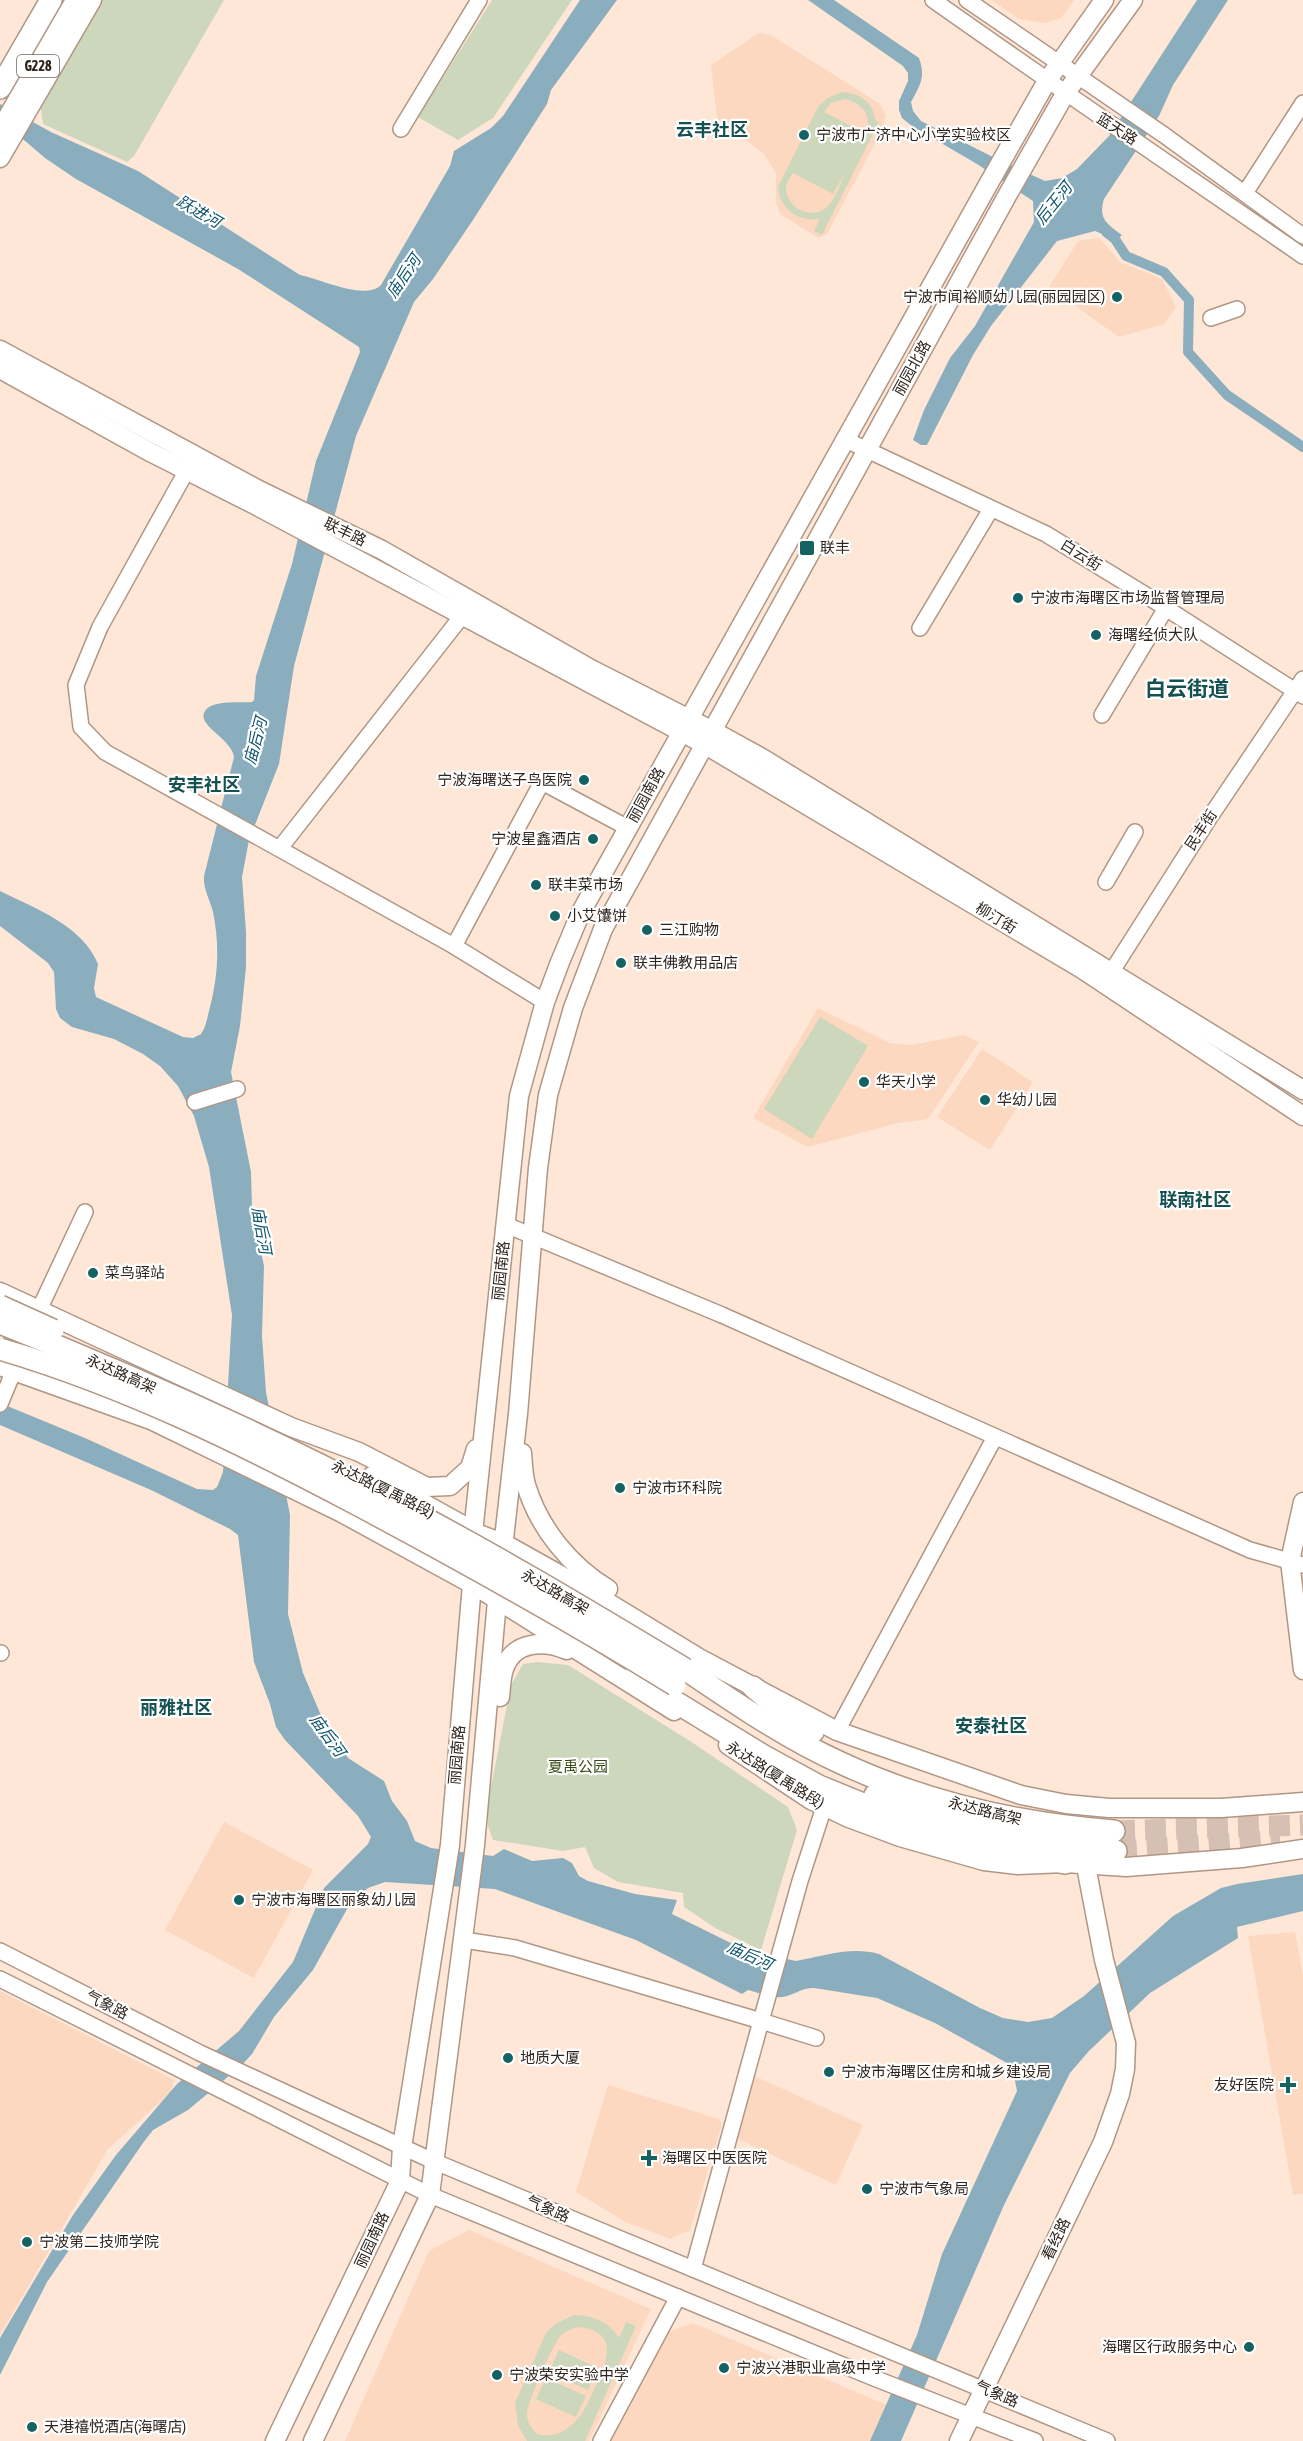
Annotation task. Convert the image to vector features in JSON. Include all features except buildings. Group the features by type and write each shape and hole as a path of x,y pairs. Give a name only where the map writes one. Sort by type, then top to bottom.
{"highway":[{"name":"G228","path":"0,88 51,0"},
{"name":"G228","path":"6,136 77,0"},
{"path":"0,1306 214,1401 373,1477 473,1533"},
{"name":"永达路高架","path":"0,1321 97,1362 411,1512 578,1605 682,1678 784,1755 829,1778 945,1819 1002,1834 1074,1847 1115,1841 935,1798 839,1763 749,1712 682,1678 615,1648 436,1547 290,1469 136,1396 32,1359"},
{"path":"0,1341 32,1359"},
{"path":"0,1350 32,1359"},
{"path":"682,1678 764,1756 819,1786 907,1822 983,1845 1075,1864"},
{"path":"753,1687 794,1721 851,1753 887,1768 954,1789 1029,1822"}],"main road":[{"path":"0,69 39,0"},
{"path":"0,158 6,136 31,106 92,0"},
{"name":"丽园北路","path":"685,725 1047,81 1104,0"},
{"name":"丽园北路","path":"708,737 1065,94 1133,0"},
{"name":"联丰路","path":"0,350 256,497 384,574 462,616 685,725"},
{"name":"联丰路","path":"0,369 187,470 382,550 685,725"},
{"name":"柳汀街","path":"685,725 1106,976 1303,1090"},
{"name":"丽园南路","path":"275,2441 400,2181 402,2147 446,1882 471,1584 473,1533 519,1096 544,1002 581,912 685,725"},
{"name":"丽园南路","path":"464,1940 497,1600 518,1414 538,1168 548,1095 573,1008 603,929 708,737"},
{"name":"柳汀街","path":"1106,976 1303,1116"},
{"path":"0,1292 233,1409"},
{"path":"0,1321 31,1330 189,1396 291,1427 359,1452 427,1487 450,1486 470,1467 487,1410"},
{"name":"永达路(夏禹路段)","path":"7,1368 151,1420 305,1495 471,1584 598,1662 824,1807 900,1838 984,1861 1018,1865 1137,1866 1242,1858 1303,1849"},
{"name":"永达路(夏禹路段)","path":"233,1409 299,1449 473,1533 505,1544 589,1591 682,1678 753,1687 837,1731 1021,1795 1066,1804 1109,1808 1210,1808 1303,1802"},
{"path":"518,1414 525,1484 549,1536 589,1577 651,1615 682,1678"},
{"path":"1303,1502 1296,1563 1303,1670"},
{"path":"480,1789 494,1747 504,1670 515,1652 533,1643 545,1644 563,1648 598,1662"},
{"name":"看经路","path":"959,2441 1103,2142 1120,2094 1125,2070 1126,2043 1075,1864"},
{"path":"313,2441 430,2195 464,1940"}],"street":[{"path":"401,129 479,0"},
{"name":"蓝天路","path":"933,0 1117,130 1156,154 1303,256"},
{"name":"蓝天路","path":"967,0 1130,111 1303,235"},
{"path":"1245,193 1303,103"},
{"path":"1210,318 1237,309"},
{"name":"白云街","path":"844,439 1046,534 1300,688"},
{"path":"187,470 100,627 76,686 81,727 105,752 454,946 544,1002"},
{"path":"920,628 991,509"},
{"path":"1102,715 1166,608"},
{"path":"282,849 462,616"},
{"name":"民丰街","path":"1106,976 1210,817 1300,688"},
{"path":"454,946 542,782 628,828"},
{"path":"1106,882 1135,832"},
{"path":"195,1102 237,1089"},
{"path":"2,1399 7,1368 31,1330 85,1212"},
{"path":"506,1225 722,1316 1250,1550 1296,1563"},
{"path":"837,1731 995,1437"},
{"path":"693,2269 777,1960 824,1807"},
{"path":"464,1940 515,1948 816,2038"},
{"name":"气象路","path":"0,1951 200,2053 433,2161 1107,2441"},
{"name":"气象路","path":"0,1978 430,2195 874,2378 1035,2441"},
{"path":"601,2441 678,2297"}],"shaded area":[{"path":"991,0 1074,0 1061,18 1045,23 1019,19"},
{"name":"宁波市广济中心小学实验校区","path":"759,33 771,35 880,104 886,116 881,132 827,234 819,238 780,214 776,202 776,173 764,154 749,142 729,137 717,117 711,65"},
{"name":"宁波市闻裕顺幼儿园(丽园园区)","path":"1099,238 1120,262 1162,279 1176,307 1164,324 1119,337 1049,287 1078,241"},
{"name":"华天小学","path":"818,1008 890,1043 912,1045 964,1035 979,1042 928,1119 898,1123 808,1147 753,1118"},
{"name":"华幼儿园","path":"982,1049 1033,1082 990,1150 937,1117"},
{"name":"宁波市海曙区丽象幼儿园","path":"224,1822 313,1870 254,1978 165,1930"},
{"name":"友好医院","path":"1295,1932 1303,1976 1303,2194 1293,2195 1248,1936"},
{"name":"宁波第二技师学院","path":"0,1991 174,2080 171,2092 108,2149 0,2335"},
{"path":"754,2076 863,2125 836,2185 738,2139"},
{"name":"海曙区中医医院","path":"608,2085 719,2119 722,2124 690,2230 670,2239 624,2221 576,2192"},
{"name":"宁波荣安实验中学","path":"469,2230 651,2309 589,2441 345,2441 429,2251"},
{"name":"宁波兴港职业高级中学","path":"693,2323 887,2405 871,2441 610,2441 668,2332"}],"green space":[{"path":"98,0 224,0 134,156 127,162 43,124 40,104"},
{"path":"492,0 572,0 493,118 458,140 418,117"},
{"path":"842,92 854,94 869,103 875,120 879,122 822,235 814,231 820,219 798,216 786,208 779,195 778,187 818,107 827,98","holes":["845,99 861,107 867,116 865,133 824,112 831,103","846,171 832,201 820,211 814,213 801,210 791,202 788,196 786,186 793,173 833,194"]},
{"path":"820,1017 868,1046 812,1139 764,1109"},
{"name":"夏禹公园","path":"538,1662 568,1665 690,1741 788,1807 797,1830 761,1950 715,1928 684,1907 683,1893 618,1882 594,1868 585,1847 563,1851 493,1840 488,1826 488,1802 511,1685 523,1664"},
{"path":"574,2315 588,2317 600,2320 619,2338 626,2322 636,2326 585,2441 527,2441 518,2425 515,2403 546,2333 555,2324","holes":["579,2327 593,2330 602,2336 607,2353 601,2373 584,2410 579,2418 565,2430 557,2434 537,2434 529,2422 528,2408 540,2375 556,2343 563,2334 570,2330"]},
{"path":"559,2350 598,2368 588,2390 549,2372"},
{"path":"546,2378 586,2396 576,2417 536,2399"}],"water":[{"path":"580,0 617,0 551,90 547,104 473,220 433,279 414,302 356,436 294,666 279,764 249,840 242,877 246,967 240,1026 231,1072 251,1172 252,1208 264,1266 262,1336 266,1392 290,1515 288,1614 303,1673 320,1713 336,1735 348,1758 384,1781 392,1801 407,1821 415,1841 431,1848 493,1856 504,1849 532,1861 563,1858 572,1863 579,1876 588,1881 635,1894 677,1900 672,1914 745,1950 745,1953 785,1965 787,1959 796,1961 837,1953 869,1952 879,1954 1003,2018 1028,2022 1052,2018 1084,1996 1173,1916 1221,1888 1303,1874 1303,1911 1237,1927 1238,1938 1150,1993 1089,2051 1070,2073 1004,2205 901,2441 870,2441 917,2335 942,2254 1017,2091 1013,2071 1007,2063 935,2023 877,1998 814,1988 782,1997 768,1996 748,1990 742,1994 636,1940 495,1889 385,1882 368,1888 351,1902 313,1970 274,2017 252,2054 188,2110 153,2130 143,2143 47,2282 0,2375 0,2338 73,2215 116,2155 177,2084 239,2031 293,1962 324,1888 368,1844 371,1837 358,1816 285,1740 276,1727 254,1662 238,1535 151,1490 0,1425 0,1403 85,1438 197,1489 213,1490 217,1487 223,1472 232,1315 209,1167 194,1116 178,1086 160,1066 114,1039 72,1027 60,1018 56,1009 54,972 48,963 0,926 0,891 56,920 81,939 91,950 98,964 94,988 96,997 183,1037 193,1038 201,1034 212,999 217,962 217,937 204,876 234,757 228,744 206,723 204,713 218,704 254,700 256,676 292,564 316,461 360,352 359,347 238,269 76,179 45,158 24,140 0,127 0,104 51,132 138,171 300,275 342,288 365,291 381,285 450,166 454,151 491,128 503,116"},
{"name":"后王河","path":"808,0 834,0 919,58 922,76 911,102 913,111 921,121 1045,181 1062,178 1077,169 1109,136 1197,0 1228,0 1173,85 1159,116 1104,199 1102,212 1105,220 1122,235 1113,243 1107,236 1095,231 1057,241 991,326 973,355 927,445 921,445 913,440 924,410 950,358 975,326 1034,222 1033,201 902,118 899,101 908,81 908,73 903,66"}],"waterway":[{"path":"1106,232 1115,239 1126,256 1164,272 1189,300 1188,352 1227,395 1303,447"}],"tunnel":[{"path":"1114,1831 1303,1825"},
{"path":"1116,1851 1280,1840"}],"place":[{"name":"宁波市广济中心小学实验校区","path":"804,135"},
{"name":"宁波市闻裕顺幼儿园(丽园园区)","path":"1117,297"},
{"name":"联丰","path":"807,548"},
{"name":"宁波市海曙区市场监督管理局","path":"1018,598"},
{"name":"海曙经侦大队","path":"1096,635"},
{"name":"宁波海曙送子鸟医院","path":"584,780"},
{"name":"宁波星鑫酒店","path":"593,839"},
{"name":"联丰菜市场","path":"536,885"},
{"name":"小艾馕饼","path":"555,916"},
{"name":"三江购物","path":"647,930"},
{"name":"联丰佛教用品店","path":"621,963"},
{"name":"华天小学","path":"864,1082"},
{"name":"华幼儿园","path":"985,1100"},
{"name":"菜鸟驿站","path":"93,1273"},
{"name":"宁波市环科院","path":"620,1488"},
{"name":"宁波市海曙区丽象幼儿园","path":"239,1900"},
{"name":"地质大厦","path":"508,2058"},
{"name":"宁波市海曙区住房和城乡建设局","path":"829,2072"},
{"name":"友好医院","path":"1288,2085"},
{"name":"海曙区中医医院","path":"649,2158"},
{"name":"宁波市气象局","path":"867,2189"},
{"name":"宁波第二技师学院","path":"27,2242"},
{"name":"海曙区行政服务中心","path":"1249,2347"},
{"name":"宁波兴港职业高级中学","path":"724,2368"},
{"name":"宁波荣安实验中学","path":"497,2375"},
{"name":"天港禧悦酒店(海曙店)","path":"32,2427"}],"district":[{"name":"云丰社区","path":"712,130"},
{"name":"白云街道","path":"1187,689"},
{"name":"安丰社区","path":"204,785"},
{"name":"联南社区","path":"1195,1200"},
{"name":"丽雅社区","path":"176,1708"},
{"name":"安泰社区","path":"991,1726"}],"water label":[{"name":"跃进河","path":"199,211"},
{"name":"庙后河","path":"403,276"},
{"name":"庙后河","path":"255,741"},
{"name":"庙后河","path":"262,1230"},
{"name":"庙后河","path":"328,1735"},
{"name":"庙后河","path":"750,1955"}]}
